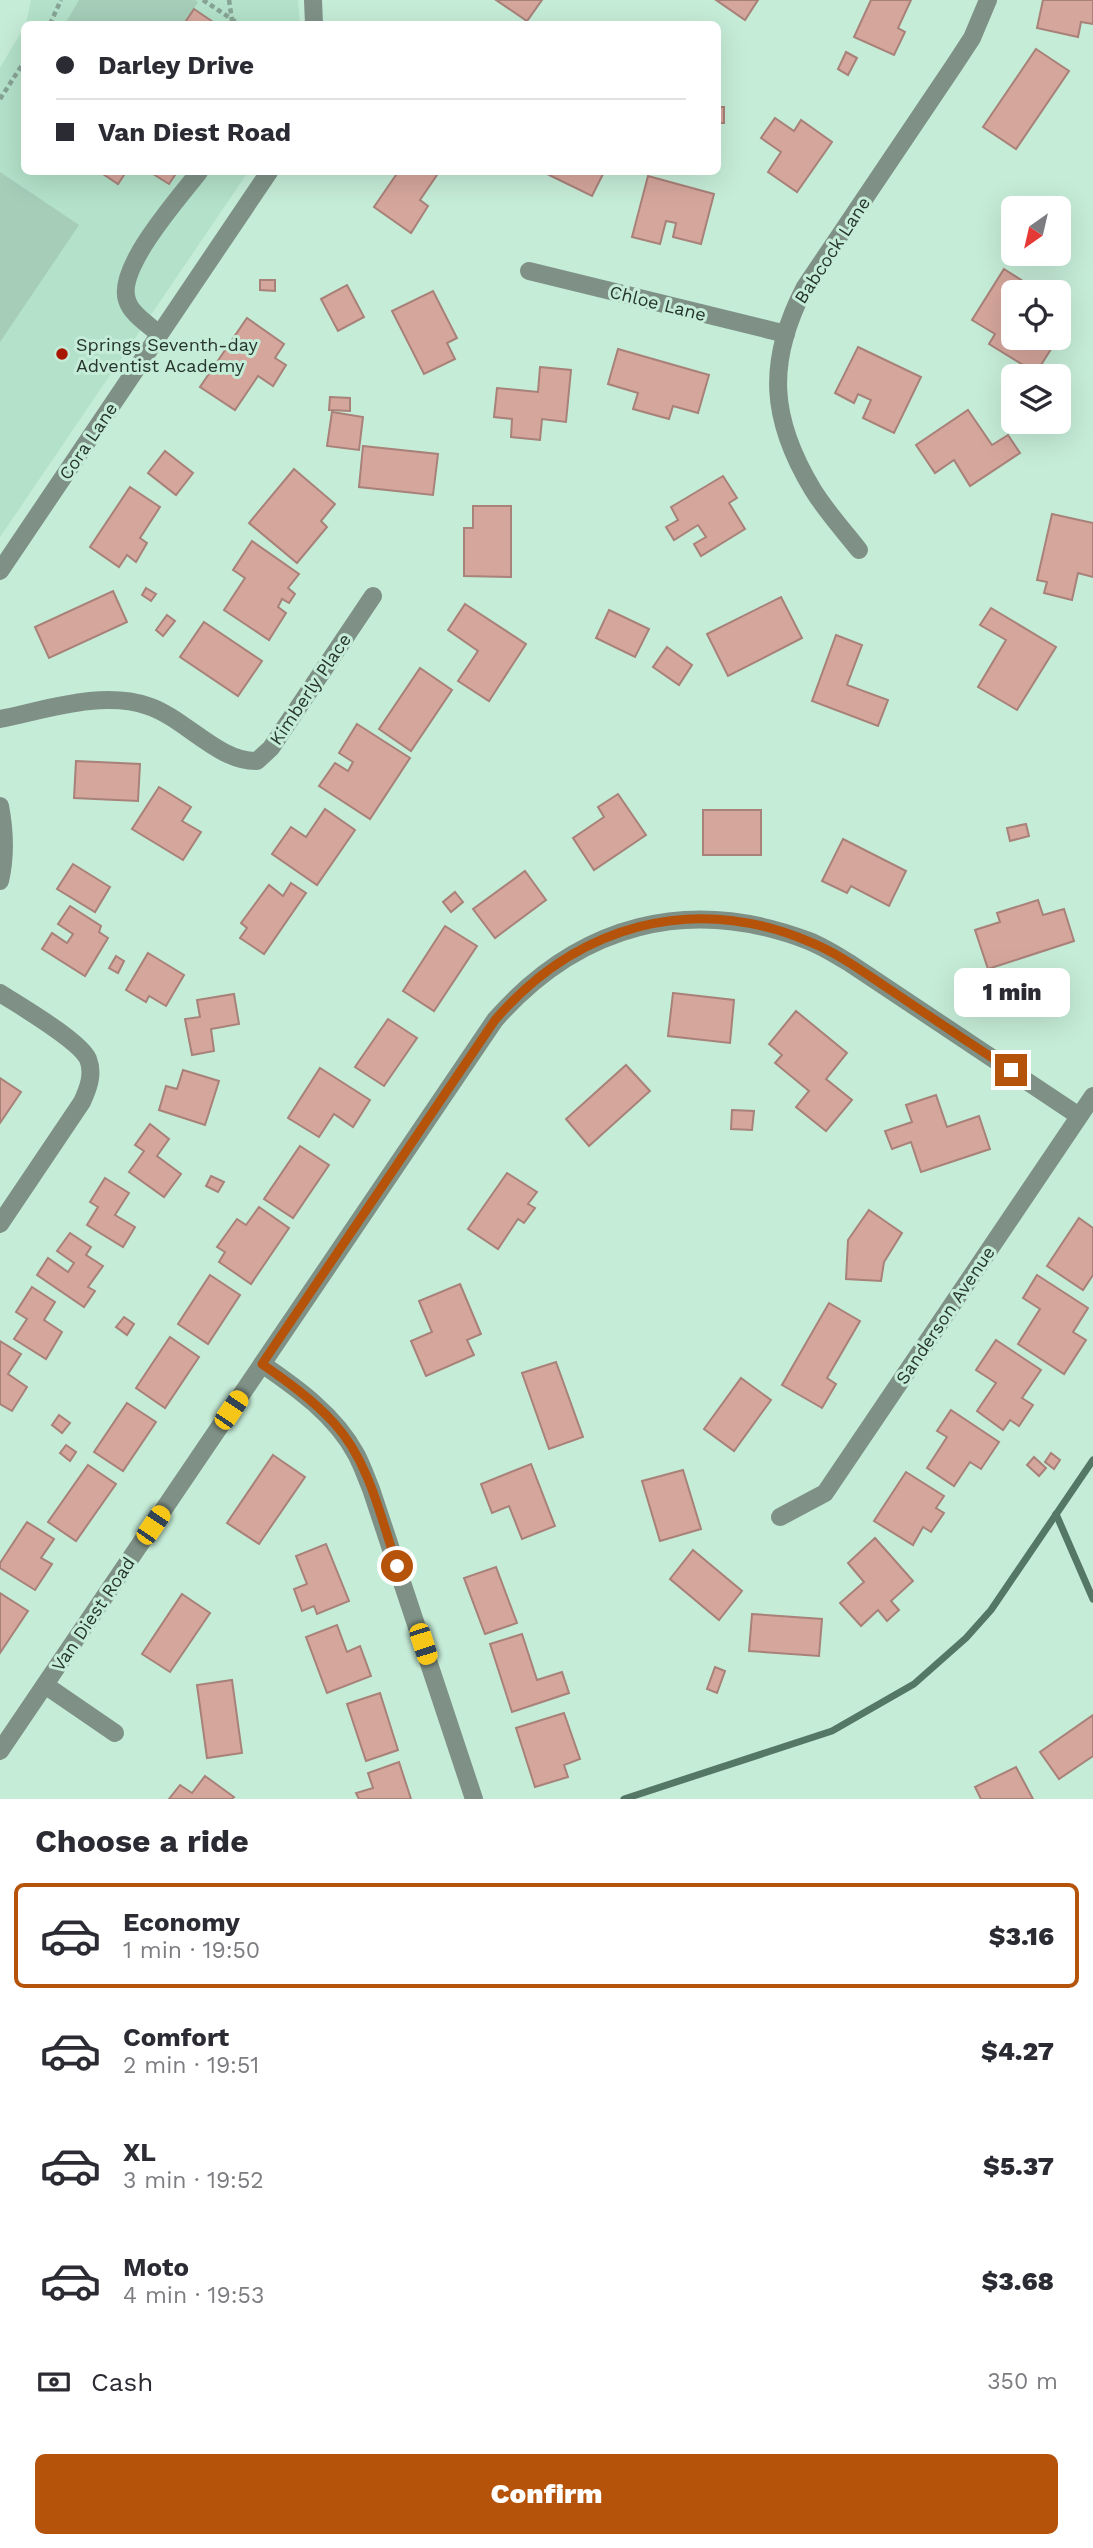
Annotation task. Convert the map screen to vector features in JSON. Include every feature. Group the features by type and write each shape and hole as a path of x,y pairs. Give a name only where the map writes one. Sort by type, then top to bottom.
{"street":[{"path":"313,0 314,21"},
{"name":"Babcock Lane","path":"859,550 814,491 790,444 776,387 779,363 793,310 805,287 972,38 988,0"},
{"path":"159,334 130,309 125,296 127,280 133,260 197,175"},
{"name":"Cora Lane","path":"0,571 267,175"},
{"name":"Chloe Lane","path":"529,271 786,334"},
{"name":"Kimberly Place","path":"0,719 88,701 118,700 149,706 229,754 244,761 257,761 271,748 373,596"},
{"path":"0,806 5,835 0,881"},
{"name":"Van Diest Road","path":"0,1751 495,1020 519,993 548,969 612,934 649,923 728,920 773,929 812,942 851,964 1079,1116"},
{"path":"0,993 77,1045 88,1059 90,1072 89,1086 82,1102 0,1224"},
{"name":"Sanderson Avenue","path":"780,1517 825,1493 1093,1096"},
{"path":"262,1364 316,1405 336,1424 355,1452 371,1489 474,1799"},
{"name":"Van Diest Road","path":"45,1685 115,1733"}],"path":[{"path":"51,21 61,0"},
{"path":"203,0 230,21"},
{"path":"229,0 231,21"},
{"path":"0,99 21,67"}],"shaded area":[{"path":"31,0 298,0 300,21 27,21"},
{"path":"79,0 198,2 186,21 67,21"},
{"name":"Springs Seventh-day Adventist Academy","path":"21,32 21,175 246,175 0,537 0,68"},
{"path":"0,172 79,225 0,342"}],"building":[{"path":"496,0 542,0 527,21"},
{"path":"716,0 758,0 745,20"},
{"path":"871,0 911,0 898,28 905,32 894,55 854,37"},
{"path":"1043,0 1093,0 1093,24 1081,22 1078,37 1037,28"},
{"path":"194,9 212,21 186,21"},
{"path":"1036,49 1069,71 1016,149 983,127"},
{"path":"846,52 857,58 848,75 838,69"},
{"path":"721,107 724,107 724,123 721,123"},
{"path":"775,118 794,131 801,120 832,142 797,192 768,172 781,152 761,138"},
{"path":"104,175 124,175 118,184"},
{"path":"155,175 175,175 169,184"},
{"path":"396,175 437,175 420,200 428,206 411,233 374,207"},
{"path":"549,175 602,175 592,196"},
{"path":"648,176 714,194 701,244 673,237 676,223 666,221 660,244 632,237"},
{"path":"1004,269 1021,280 1001,280 1001,350 1050,350 1042,364 1021,364 989,344 995,334 972,320"},
{"path":"260,280 275,280 275,291 260,290"},
{"path":"347,285 364,317 338,331 321,299"},
{"path":"433,291 457,338 447,343 455,359 424,374 392,311"},
{"path":"247,318 284,344 275,358 286,365 273,386 258,376 235,410 200,387"},
{"path":"858,347 921,377 894,433 863,418 871,400 858,394 854,403 835,393"},
{"path":"618,349 709,375 698,413 673,406 669,419 633,409 638,393 608,384"},
{"path":"540,367 571,370 566,422 542,419 540,440 511,437 512,419 494,417 497,388 538,392"},
{"path":"330,397 350,398 350,411 329,410"},
{"path":"968,410 992,445 1008,435 1020,453 970,486 954,460 935,473 916,445"},
{"path":"332,412 363,417 359,450 327,446"},
{"path":"363,446 438,454 433,495 359,487"},
{"path":"165,451 193,473 176,495 148,473"},
{"path":"294,469 335,504 321,521 327,527 297,563 249,523"},
{"path":"723,476 737,498 729,503 745,529 701,556 694,544 706,537 698,525 674,540 666,527 678,520 671,507"},
{"path":"130,487 160,507 140,538 147,543 136,562 127,555 119,567 90,547"},
{"path":"473,506 511,506 511,577 464,576 464,528 473,528"},
{"path":"1052,514 1093,523 1093,577 1078,573 1072,600 1044,593 1047,582 1037,580"},
{"path":"252,541 299,574 288,588 295,594 289,603 282,599 278,607 286,613 269,640 224,610 245,578 233,570"},
{"path":"146,588 156,594 151,601 142,595"},
{"path":"113,591 127,622 49,658 35,627"},
{"path":"781,597 802,638 728,676 707,634"},
{"path":"465,604 526,644 489,701 458,681 478,651 448,630"},
{"path":"991,608 1056,647 1017,710 978,687 1006,640 980,625"},
{"path":"609,610 649,629 635,657 596,638"},
{"path":"167,615 175,621 163,636 156,630"},
{"path":"204,622 262,661 238,696 180,657"},
{"path":"836,635 862,645 847,685 888,700 878,726 812,701"},
{"path":"667,647 692,665 679,685 653,667"},
{"path":"420,668 452,690 411,751 379,729"},
{"path":"357,724 410,758 370,819 319,786 335,763 348,771 353,762 339,753"},
{"path":"76,761 140,764 138,801 74,798"},
{"path":"159,787 191,807 182,821 201,832 183,860 132,829"},
{"path":"618,794 646,835 594,870 573,838 604,817 598,807"},
{"path":"325,809 355,830 317,885 272,854 291,827 306,837"},
{"path":"703,810 761,810 761,855 703,855"},
{"path":"1026,824 1029,836 1010,841 1007,828"},
{"path":"843,839 906,871 889,906 851,886 847,893 822,881"},
{"path":"73,864 110,887 95,912 57,889"},
{"path":"525,871 546,900 495,938 473,909"},
{"path":"291,883 306,893 264,954 240,938 247,928 241,923 269,885 283,896"},
{"path":"455,892 463,902 451,912 443,902"},
{"path":"1038,900 1043,915 1064,909 1074,941 988,969 975,930 1000,922 997,913"},
{"path":"70,906 101,926 99,932 108,938 85,976 42,949 52,933 67,943 73,934 58,924"},
{"path":"445,926 477,946 434,1011 403,991"},
{"path":"148,953 184,975 166,1006 149,996 146,1002 126,990"},
{"path":"116,956 124,961 118,973 109,968"},
{"path":"673,993 734,1000 730,1043 668,1036"},
{"path":"234,994 239,1024 211,1029 214,1051 192,1055 185,1019 200,1017 197,1000"},
{"path":"796,1011 847,1053 826,1079 852,1100 826,1131 796,1107 809,1091 775,1063 782,1055 769,1044"},
{"path":"388,1019 417,1038 384,1086 355,1067"},
{"path":"626,1065 650,1091 589,1146 566,1119"},
{"path":"320,1068 370,1100 353,1127 334,1114 319,1137 288,1118"},
{"path":"183,1070 219,1081 205,1125 159,1110 166,1086 177,1089"},
{"path":"0,1078 21,1092 0,1123"},
{"path":"936,1095 947,1127 979,1116 990,1149 921,1172 911,1142 892,1149 885,1131 912,1122 906,1105"},
{"path":"732,1110 754,1111 752,1130 731,1129"},
{"path":"150,1124 169,1139 157,1156 181,1174 164,1197 129,1172 144,1151 135,1145"},
{"path":"300,1146 329,1165 293,1218 264,1199"},
{"path":"507,1173 537,1192 528,1204 535,1208 524,1223 518,1219 498,1249 468,1229"},
{"path":"211,1176 224,1182 218,1192 206,1186"},
{"path":"105,1178 129,1193 115,1215 135,1227 123,1247 87,1225 98,1207 90,1202"},
{"path":"259,1207 289,1228 251,1284 219,1262 225,1252 217,1247 237,1219 246,1225"},
{"path":"869,1210 902,1233 884,1262 881,1281 846,1279 848,1240"},
{"path":"1079,1218 1093,1228 1093,1275 1083,1290 1047,1266"},
{"path":"70,1233 91,1247 86,1255 103,1266 88,1287 95,1291 84,1307 37,1275 48,1258 68,1272 74,1263 57,1251"},
{"path":"210,1275 240,1295 208,1344 178,1324"},
{"path":"1037,1275 1088,1308 1073,1332 1086,1340 1064,1374 1018,1344 1040,1309 1023,1298"},
{"path":"460,1284 481,1334 467,1340 474,1355 426,1376 411,1341 432,1332 419,1301"},
{"path":"32,1287 55,1302 44,1320 62,1332 46,1359 14,1339 27,1319 16,1312"},
{"path":"829,1303 860,1321 827,1378 836,1384 822,1408 782,1385"},
{"path":"124,1317 134,1324 127,1335 116,1327"},
{"path":"170,1337 199,1357 165,1408 136,1388"},
{"path":"996,1340 1041,1370 1022,1398 1033,1405 1019,1426 1010,1420 1003,1430 977,1411 996,1383 976,1370"},
{"path":"0,1341 21,1354 8,1374 27,1387 12,1411 0,1404"},
{"path":"556,1362 583,1437 549,1449 522,1373"},
{"path":"741,1378 771,1400 734,1451 704,1429"},
{"path":"127,1403 156,1422 123,1471 94,1452"},
{"path":"951,1410 999,1442 981,1469 970,1462 954,1486 927,1468 947,1437 937,1431"},
{"path":"59,1415 70,1423 62,1433 52,1425"},
{"path":"66,1445 76,1452 70,1461 60,1453"},
{"path":"1051,1453 1060,1460 1054,1469 1045,1462"},
{"path":"273,1455 305,1477 259,1544 227,1523"},
{"path":"1034,1457 1046,1468 1039,1476 1027,1465"},
{"path":"531,1464 555,1526 522,1539 509,1506 492,1513 481,1484"},
{"path":"88,1465 116,1484 76,1541 48,1522"},
{"path":"683,1470 701,1529 660,1541 642,1481"},
{"path":"906,1472 944,1496 936,1508 944,1513 931,1532 923,1527 913,1545 874,1521"},
{"path":"27,1522 54,1539 41,1558 52,1564 35,1590 0,1568 0,1563"},
{"path":"875,1538 913,1581 891,1601 899,1610 887,1621 878,1610 861,1626 840,1603 864,1582 848,1563"},
{"path":"326,1544 349,1601 317,1614 314,1606 302,1611 294,1589 307,1584 296,1556"},
{"path":"693,1550 742,1591 719,1620 670,1579"},
{"path":"496,1567 517,1623 485,1634 464,1578"},
{"path":"0,1593 28,1611 0,1653"},
{"path":"182,1594 210,1613 170,1672 142,1654"},
{"path":"752,1614 822,1619 819,1656 749,1651"},
{"path":"337,1625 347,1652 360,1646 371,1676 327,1693 306,1637"},
{"path":"522,1634 537,1680 562,1672 569,1693 512,1712 490,1644"},
{"path":"715,1667 725,1671 717,1693 707,1689"},
{"path":"232,1680 242,1753 207,1758 197,1685"},
{"path":"380,1693 398,1750 366,1761 347,1704"},
{"path":"564,1713 580,1759 564,1765 568,1777 535,1787 516,1728"},
{"path":"1093,1715 1093,1756 1059,1779 1040,1752"},
{"path":"399,1762 411,1799 359,1799 356,1793 373,1788 368,1773"},
{"path":"1016,1767 1033,1799 981,1799 975,1787"},
{"path":"205,1776 234,1797 169,1799 180,1785 192,1793"}],"waterway":[{"path":"624,1799 832,1731 914,1684 966,1638 991,1610 1093,1460"},
{"path":"1056,1514 1093,1599"}],"place":[{"name":"Springs Seventh-day Adventist Academy","path":"62,354"}],"route":[{"path":"397,1566 371,1489 355,1452 336,1424 316,1405 262,1364 495,1020 519,993 548,969 612,934 649,923 728,920 773,929 812,942 851,964 1011,1070"}]}
